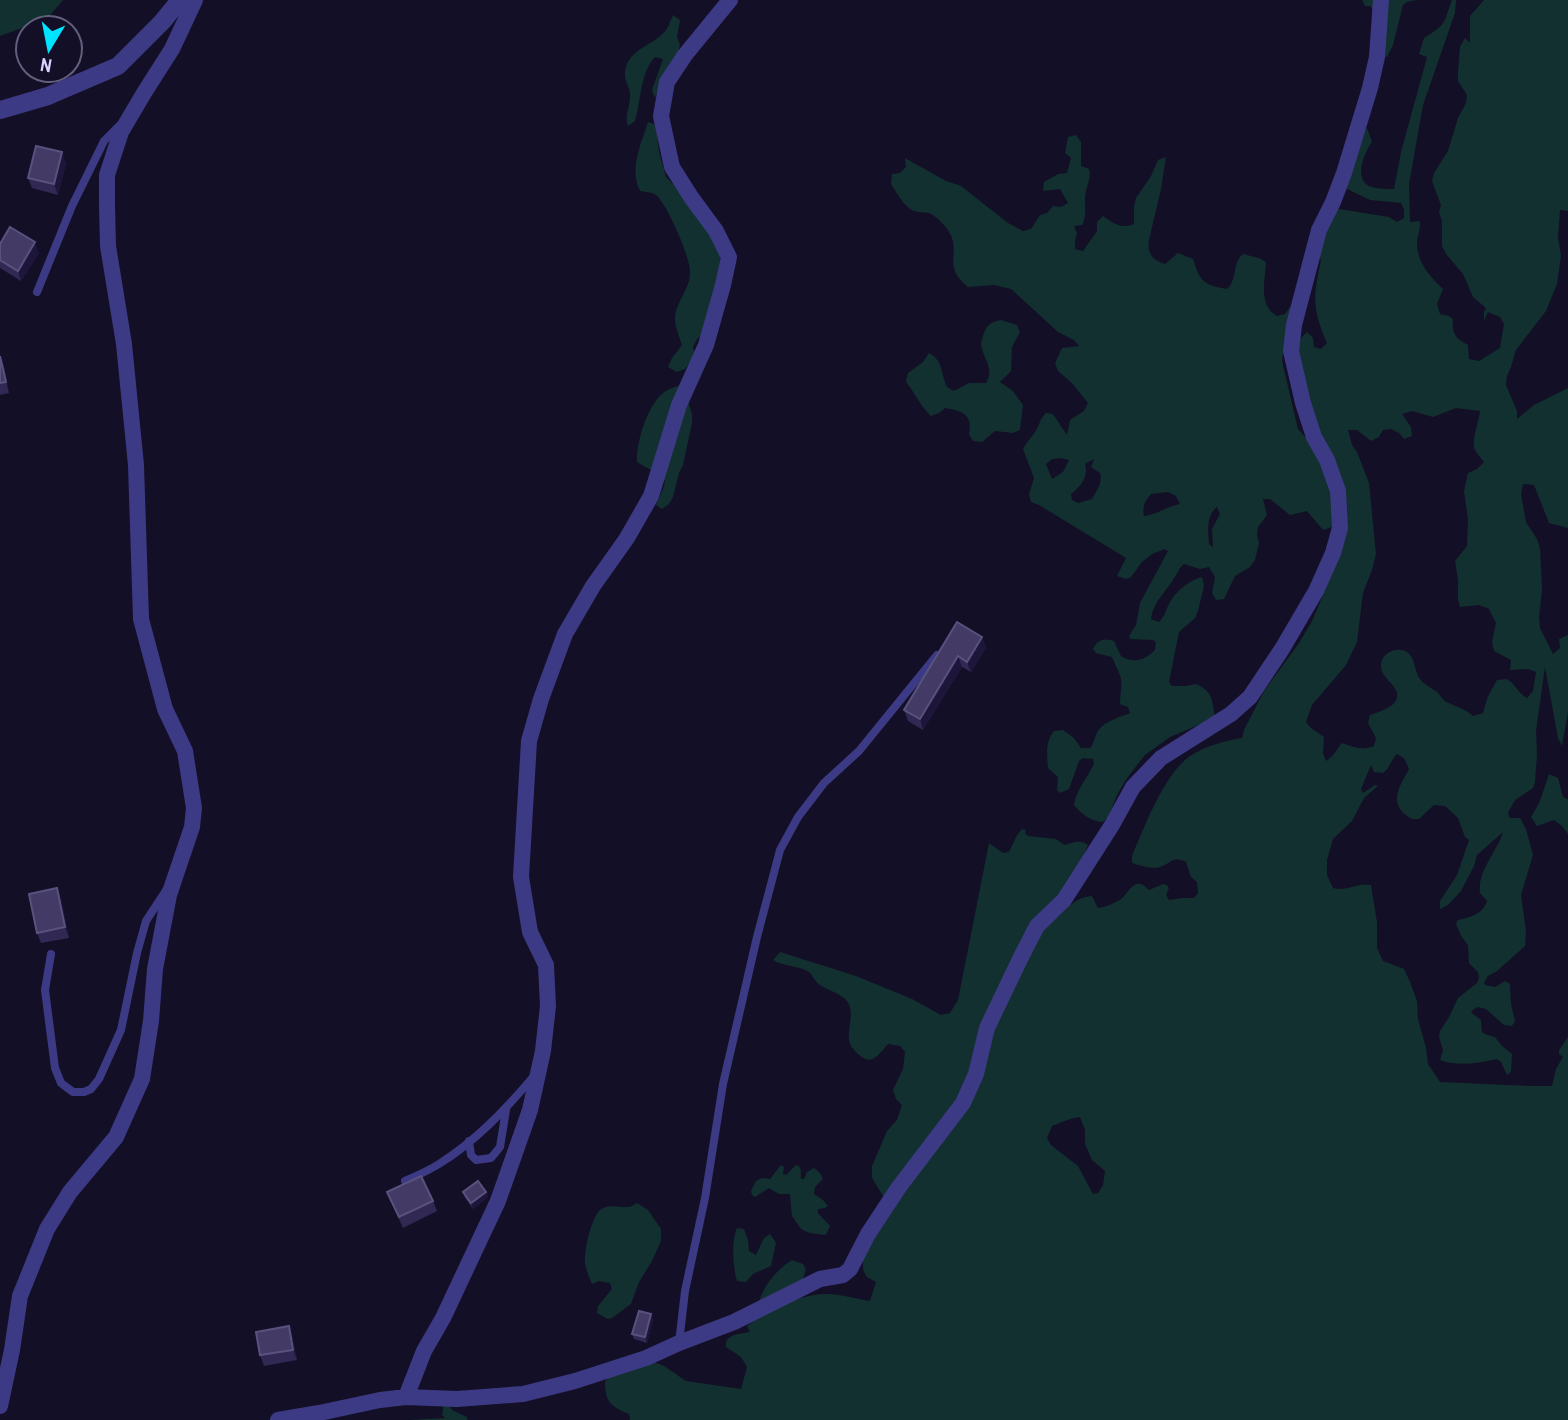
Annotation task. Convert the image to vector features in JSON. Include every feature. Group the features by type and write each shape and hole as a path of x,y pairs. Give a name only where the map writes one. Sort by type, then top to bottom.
{"street":[{"path":"0,110 48,96 118,66 180,0"},
{"path":"0,1406 20,1296 47,1229 70,1192 116,1137 142,1079 155,970 169,895 192,827 194,808 185,751 165,709 141,619 135,465 124,344 108,246 107,175 121,132 172,49 195,0"},
{"path":"406,1397 424,1351 443,1318 498,1201 530,1110 543,1051 548,1006 545,965 530,932 521,877 529,741 565,634 651,496 679,405 706,345 723,285 729,257 716,232 672,167 662,116 667,82 685,55 730,0"},
{"path":"278,1420 380,1400 406,1397 457,1399 523,1394 575,1381 635,1362 734,1322 820,1279 844,1275 850,1269 868,1234 899,1187 963,1103 976,1073 987,1028 1037,926 1064,900 1133,787 1161,758 1231,714 1250,697 1316,591 1333,553 1340,528 1338,491 1327,460 1314,437 1291,351 1294,325 1318,230 1344,173 1370,88 1377,57 1381,0"}],"lane":[{"path":"37,292 72,206 104,142 133,111"},
{"path":"679,1343 685,1291 705,1198 723,1084 780,850 798,817 824,783 859,751 937,655"},
{"path":"51,954 45,990 55,1068 61,1083 73,1092 84,1092 92,1088 99,1079 121,1030 136,953 146,921 175,878"},
{"path":"405,1181 454,1154 499,1116 539,1071"},
{"path":"469,1141 471,1155 476,1160 491,1158 499,1147 506,1109"}],"green space":[{"path":"0,0 63,0 51,14 14,14 14,31 0,36"},
{"path":"1362,0 1417,0 1403,5 1393,45 1387,57 1381,56 1375,13 1370,6 1365,6"},
{"path":"1452,0 1456,0 1455,13 1423,105 1409,184 1410,222 1420,221 1417,244 1419,257 1429,274 1443,289 1437,304 1440,314 1453,319 1455,335 1468,345 1469,359 1479,361 1500,348 1504,324 1500,317 1488,312 1484,321 1486,308 1473,297 1463,274 1446,254 1442,246 1442,221 1439,213 1441,205 1432,181 1448,151 1458,118 1466,103 1467,95 1458,81 1460,47 1465,38 1470,43 1470,16 1484,0 1568,0 1568,211 1560,210 1558,237 1561,256 1557,284 1546,311 1516,350 1506,385 1517,411 1517,419 1534,405 1568,388 1568,528 1549,523 1534,485 1523,484 1521,494 1526,522 1540,548 1540,628 1553,654 1560,648 1559,639 1568,635 1568,712 1562,746 1558,738 1545,667 1536,731 1535,782 1533,788 1515,800 1508,813 1510,818 1520,818 1533,855 1521,895 1526,931 1525,946 1488,976 1484,983 1495,987 1505,981 1510,984 1515,1021 1512,1026 1504,1025 1486,1009 1478,1007 1471,1011 1481,1020 1482,1032 1495,1037 1512,1054 1511,1072 1507,1075 1497,1059 1461,1064 1440,1060 1443,1050 1439,1037 1458,998 1477,983 1479,978 1478,972 1469,963 1468,945 1456,924 1458,920 1483,909 1487,901 1480,893 1481,877 1503,832 1477,855 1461,891 1448,905 1440,909 1440,901 1457,875 1469,840 1465,837 1458,818 1445,806 1434,805 1419,819 1412,819 1401,811 1397,797 1409,769 1404,758 1397,754 1383,773 1374,772 1371,765 1361,789 1363,793 1375,785 1378,786 1364,798 1352,821 1333,839 1327,860 1327,875 1333,888 1371,885 1377,922 1377,948 1383,961 1404,969 1417,1001 1418,1019 1428,1064 1440,1082 1552,1086 1556,1069 1563,1057 1559,1050 1568,1037 1568,1420 630,1420 629,1414 613,1406 606,1394 605,1381 612,1374 654,1362 686,1381 741,1389 747,1367 741,1357 726,1347 726,1343 734,1335 750,1332 747,1326 755,1320 785,1304 817,1294 870,1301 876,1282 867,1277 863,1270 863,1246 885,1199 872,1178 872,1166 887,1131 897,1120 902,1105 893,1090 903,1069 905,1052 900,1046 888,1044 871,1059 858,1054 849,1040 851,1012 848,1002 818,984 809,972 773,960 780,952 856,976 912,999 941,1015 950,1013 958,1000 989,843 1003,853 1009,852 1022,829 1026,830 1028,836 1056,839 1065,845 1079,842 1088,845 1067,887 1049,908 1034,918 1034,925 1052,921 1074,902 1085,897 1092,896 1098,908 1110,905 1137,884 1149,890 1167,885 1169,888 1166,895 1169,900 1194,898 1198,893 1197,882 1191,877 1186,862 1177,859 1161,867 1152,868 1132,863 1132,856 1163,788 1181,764 1208,747 1242,738 1264,691 1312,621 1326,588 1346,526 1313,422 1297,345 1307,332 1313,338 1314,347 1321,349 1327,343 1315,303 1321,260 1317,257 1334,211 1339,209 1389,217 1397,222 1404,218 1401,203 1370,200 1345,188 1361,134 1367,128 1372,142 1362,163 1363,180 1372,187 1394,189 1401,152 1427,57 1419,54 1424,38 1441,26","holes":["1456,408 1480,411 1474,444 1484,462 1468,473 1464,491 1468,519 1467,546 1455,561 1460,607 1479,605 1489,609 1496,623 1492,642 1494,651 1511,660 1510,670 1528,669 1536,672 1533,691 1527,698 1507,679 1497,680 1483,713 1473,716 1445,701 1422,681 1409,653 1393,651 1383,658 1381,665 1384,674 1396,689 1397,698 1389,707 1370,715 1368,723 1376,738 1374,746 1362,748 1342,743 1326,761 1323,753 1324,737 1306,722 1312,705 1346,665 1357,642 1363,593 1376,554 1369,483 1348,430 1357,430 1371,441 1379,437 1383,430 1391,429 1404,439 1412,436 1411,427 1402,414 1412,411 1433,417","1080,1117 1085,1130 1085,1144 1092,1160 1105,1171 1103,1185 1098,1193 1093,1194 1078,1166 1051,1145 1047,1138 1052,1126"]},
{"path":"673,15 680,20 678,53 668,66 655,98 652,90 663,59 655,57 650,64 635,121 628,126 630,93 625,75 627,64 636,52 666,30"},
{"path":"648,122 656,125 659,152 666,177 686,192 721,248 717,295 703,334 693,347 695,355 685,369 677,372 668,367 682,345 675,318 690,271 682,243 661,200 656,195 640,191 637,183 637,156"},
{"path":"1076,135 1081,142 1081,166 1090,172 1085,195 1084,221 1082,225 1074,226 1077,233 1075,249 1083,251 1097,231 1097,222 1103,216 1118,225 1134,224 1136,198 1158,160 1166,157 1149,240 1149,249 1154,258 1165,264 1178,253 1193,259 1204,281 1227,289 1233,281 1237,262 1243,254 1259,258 1266,262 1264,292 1271,311 1277,316 1285,314 1295,300 1286,332 1282,361 1298,429 1321,454 1332,477 1334,510 1332,527 1323,530 1307,511 1290,515 1270,499 1263,499 1267,515 1258,527 1259,543 1255,560 1250,567 1235,576 1224,599 1216,600 1212,593 1215,577 1209,567 1200,569 1184,564 1181,567 1157,602 1151,619 1159,622 1176,594 1188,583 1202,577 1204,586 1198,611 1195,618 1179,632 1169,682 1172,686 1196,684 1206,690 1211,698 1215,718 1170,737 1145,755 1127,778 1109,816 1103,822 1087,817 1074,805 1079,789 1094,764 1093,759 1083,758 1079,761 1069,789 1060,793 1057,790 1058,777 1048,768 1048,744 1054,731 1063,730 1074,738 1081,748 1090,748 1101,728 1108,722 1130,713 1128,707 1120,704 1121,679 1112,657 1096,653 1093,649 1102,640 1114,641 1121,656 1135,660 1155,650 1156,642 1153,640 1130,639 1129,636 1136,625 1140,603 1168,551 1165,549 1152,554 1131,577 1126,579 1117,576 1126,558 1031,502 1029,494 1034,478 1023,449 1046,413 1053,414 1067,435 1070,420 1084,411 1088,403 1058,371 1055,363 1062,348 1079,346 1074,340 1058,332 1011,289 994,285 968,287 955,272 954,246 948,230 931,214 909,208 891,184 892,174 900,173 906,167 905,158 946,181 961,186 1008,223 1023,231 1031,229 1040,215 1047,213 1053,206 1061,207 1068,203 1060,189 1043,191 1044,182 1058,174 1067,173 1071,158 1065,153 1068,137","holes":["1052,459 1069,460 1063,472 1052,479 1046,464","1094,459 1091,467 1100,473 1101,480 1092,499 1078,503 1072,500 1071,494 1083,481 1085,464","1168,492 1176,496 1180,504 1144,516 1144,504 1151,494","1217,507 1220,514 1212,529 1213,547 1209,544 1208,529 1213,511"]},
{"path":"1001,320 1017,325 1020,332 1012,347 1011,371 1000,382 1013,391 1023,405 1020,430 1013,433 995,431 982,442 973,441 965,415 945,408 931,416 927,412 906,382 908,373 923,362 929,353 939,363 947,387 954,391 969,383 986,383 989,368 981,341 988,325"},
{"path":"677,386 684,389 692,423 673,497 662,509 656,505 665,481 637,462 637,454 652,407 664,393"},
{"path":"1549,774 1558,778 1563,797 1568,799 1568,834 1554,820 1537,826 1531,817 1540,801"},
{"path":"781,1165 784,1167 783,1174 786,1175 798,1166 801,1179 814,1168 820,1173 823,1179 815,1187 814,1194 828,1206 818,1209 818,1213 830,1226 826,1235 808,1232 800,1227 792,1216 790,1194 779,1194 769,1188 755,1197 752,1195 756,1181 762,1178 770,1179"},
{"path":"637,1203 648,1210 661,1229 661,1241 639,1282 631,1304 608,1319 597,1313 598,1306 612,1289 610,1283 599,1281 592,1284 585,1263 589,1235 597,1214 603,1208 628,1207"},
{"path":"737,1228 744,1229 749,1251 756,1255 764,1238 770,1234 776,1243 771,1266 753,1274 746,1282 737,1281 734,1269 733,1247"},
{"path":"792,1260 803,1264 806,1269 801,1286 758,1304 771,1279"},
{"path":"444,1403 467,1417 467,1420 409,1420 445,1418 442,1415"}],"building":[{"path":"36,146 62,152 54,184 28,178"},
{"path":"10,227 35,242 18,271 0,260 0,244"},
{"path":"0,356 6,382 0,383"},
{"path":"957,622 982,637 967,662 958,656 920,719 904,710"},
{"path":"57,888 65,927 37,933 29,894"},
{"path":"421,1176 433,1201 399,1217 387,1192"},
{"path":"478,1181 486,1192 471,1203 463,1192"},
{"path":"639,1311 651,1314 645,1337 632,1334"},
{"path":"289,1326 293,1350 260,1355 256,1332"}]}
